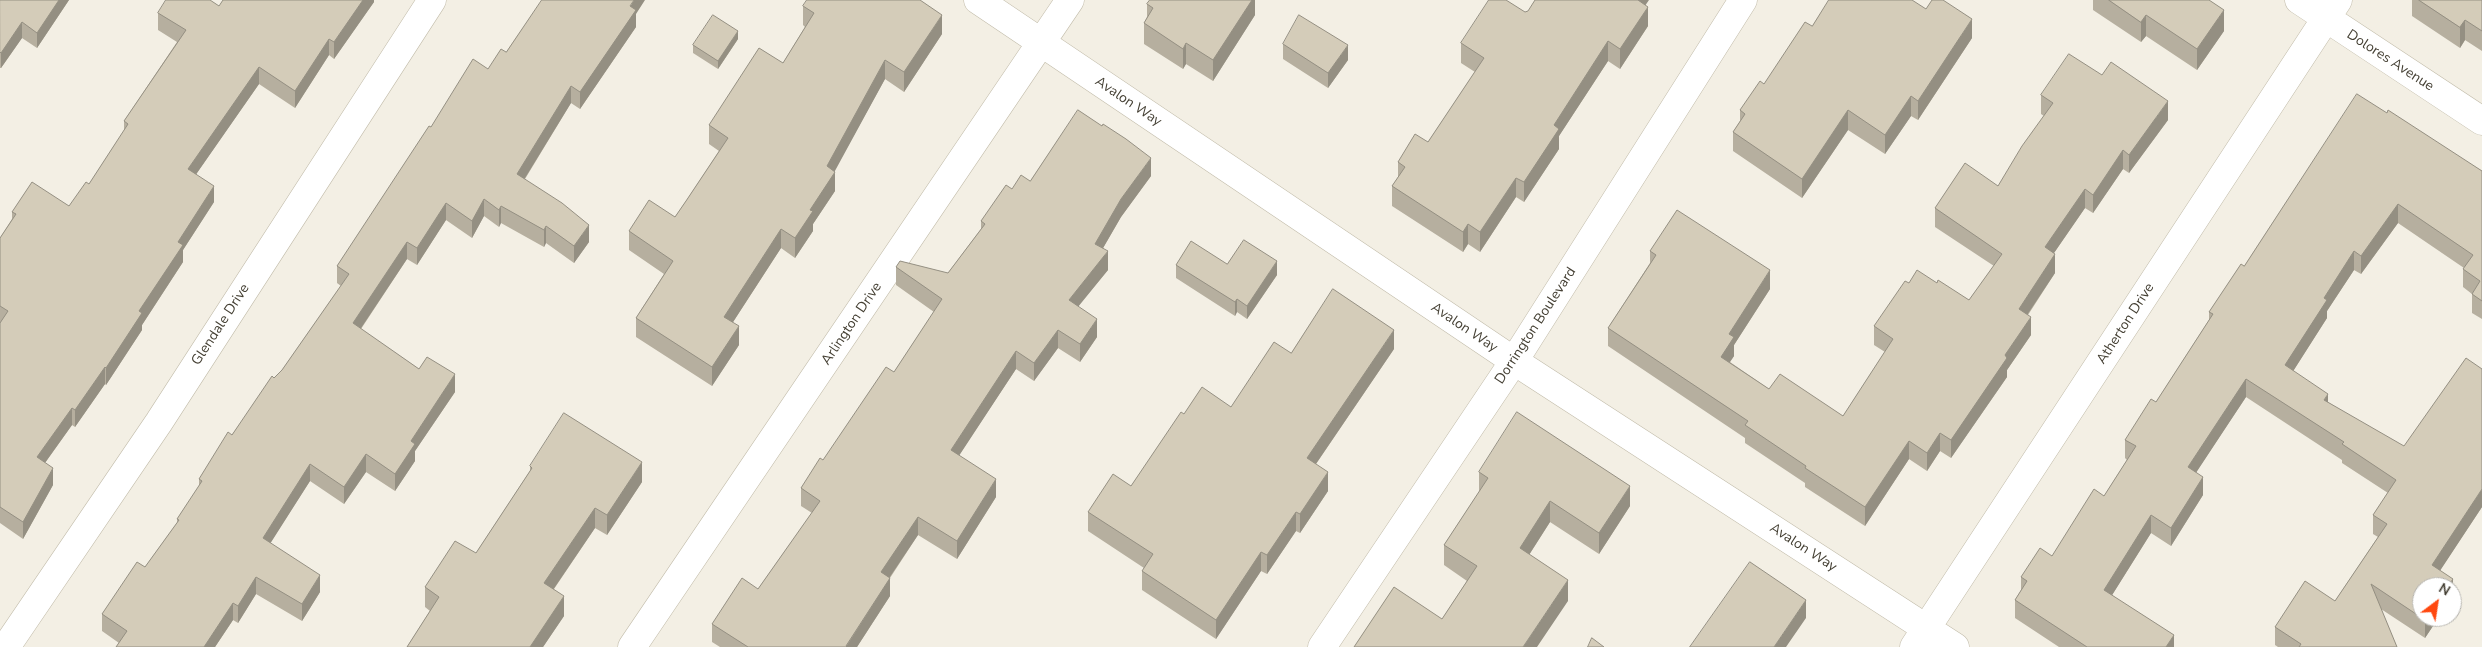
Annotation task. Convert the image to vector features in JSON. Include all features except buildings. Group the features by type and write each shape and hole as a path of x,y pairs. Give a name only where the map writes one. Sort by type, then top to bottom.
{"street":[{"name":"Glendale Drive","path":"6,647 158,422 432,0"},
{"name":"Avalon Way","path":"978,0 1514,361 1920,638 1955,647"},
{"name":"Arlington Drive","path":"632,647 1070,0"},
{"name":"Dorrington Boulevard","path":"1322,647 1514,361 1742,0"},
{"name":"Dolores Avenue","path":"2299,0 2332,9 2482,121"},
{"name":"Atherton Drive","path":"1920,638 2332,9"}]}
